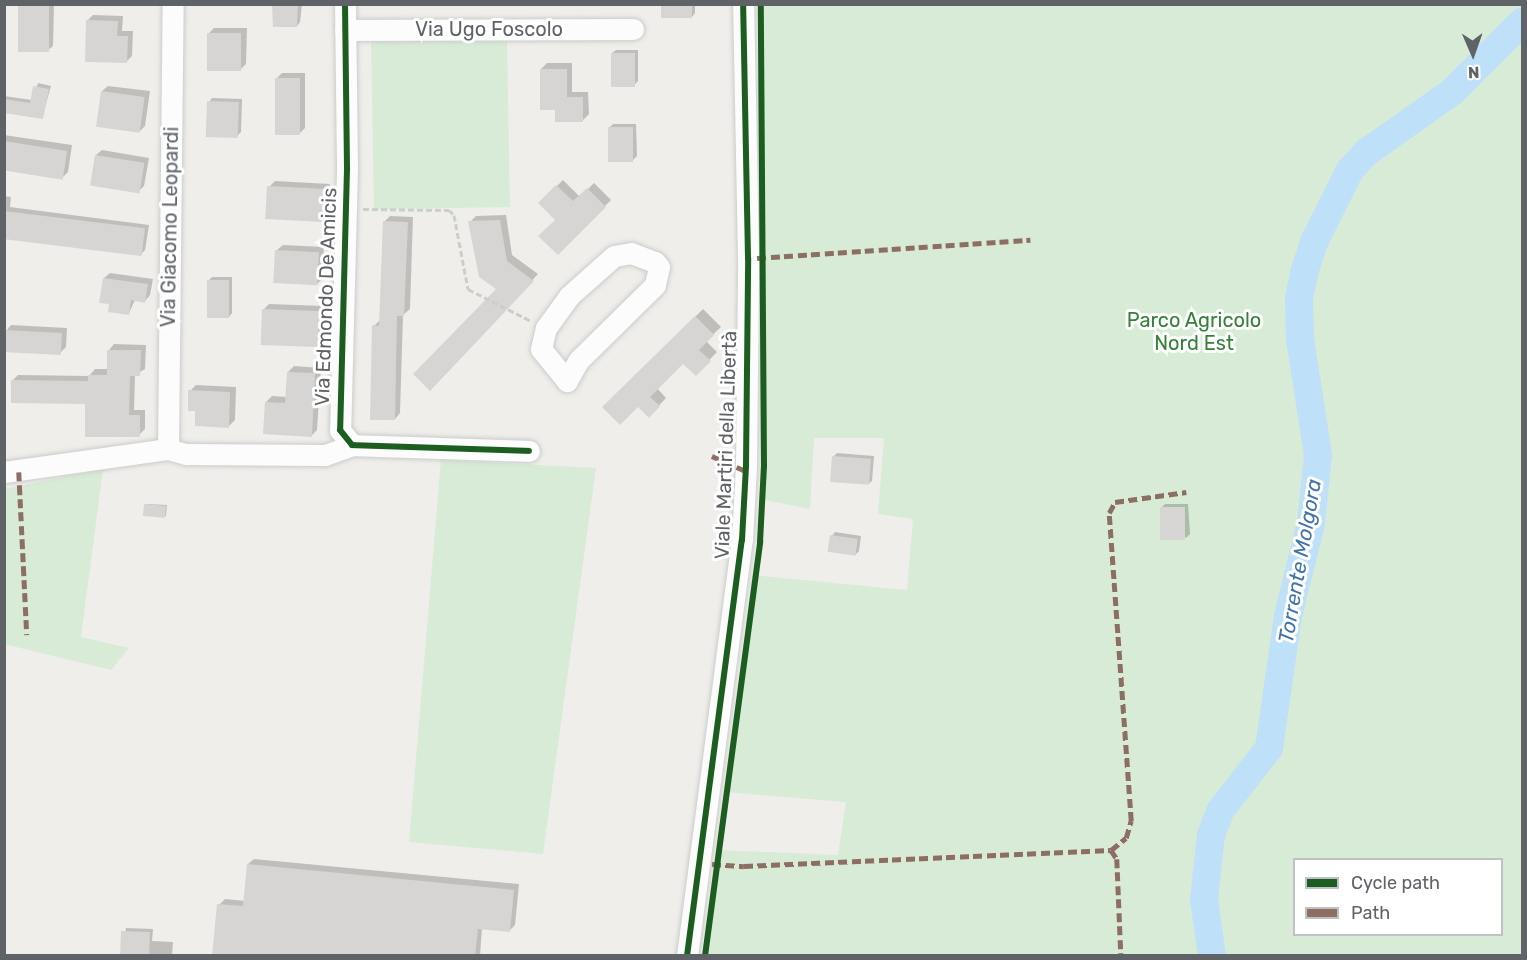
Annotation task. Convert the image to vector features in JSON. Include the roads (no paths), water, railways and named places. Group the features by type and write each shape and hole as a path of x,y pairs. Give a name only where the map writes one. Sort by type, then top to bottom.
{"street":[{"name":"Via Giacomo Leopardi","path":"168,448 173,4"},
{"name":"Via Edmondo De Amicis","path":"345,4 346,209 337,419 345,439 352,444"},
{"name":"Viale Martiri della Libertà","path":"687,956 738,571 746,471 748,258 743,4"},
{"name":"Via Ugo Foscolo","path":"345,30 633,29"},
{"path":"640,255 659,267 655,285 578,361 567,381 541,349 546,328 569,296 614,256 640,255"},
{"path":"4,472 168,448 186,454 325,455 352,444 528,451"}],"waterway":[{"name":"Torrente Molgora","path":"1212,956 1204,900 1211,835 1220,811 1269,748 1288,616 1311,523 1318,455 1300,339 1299,298 1305,270 1315,240 1350,170 1367,152 1453,91 1522,22"}],"park label":[{"name":"Parco Agricolo Nord Est","path":"1194,332"}]}
